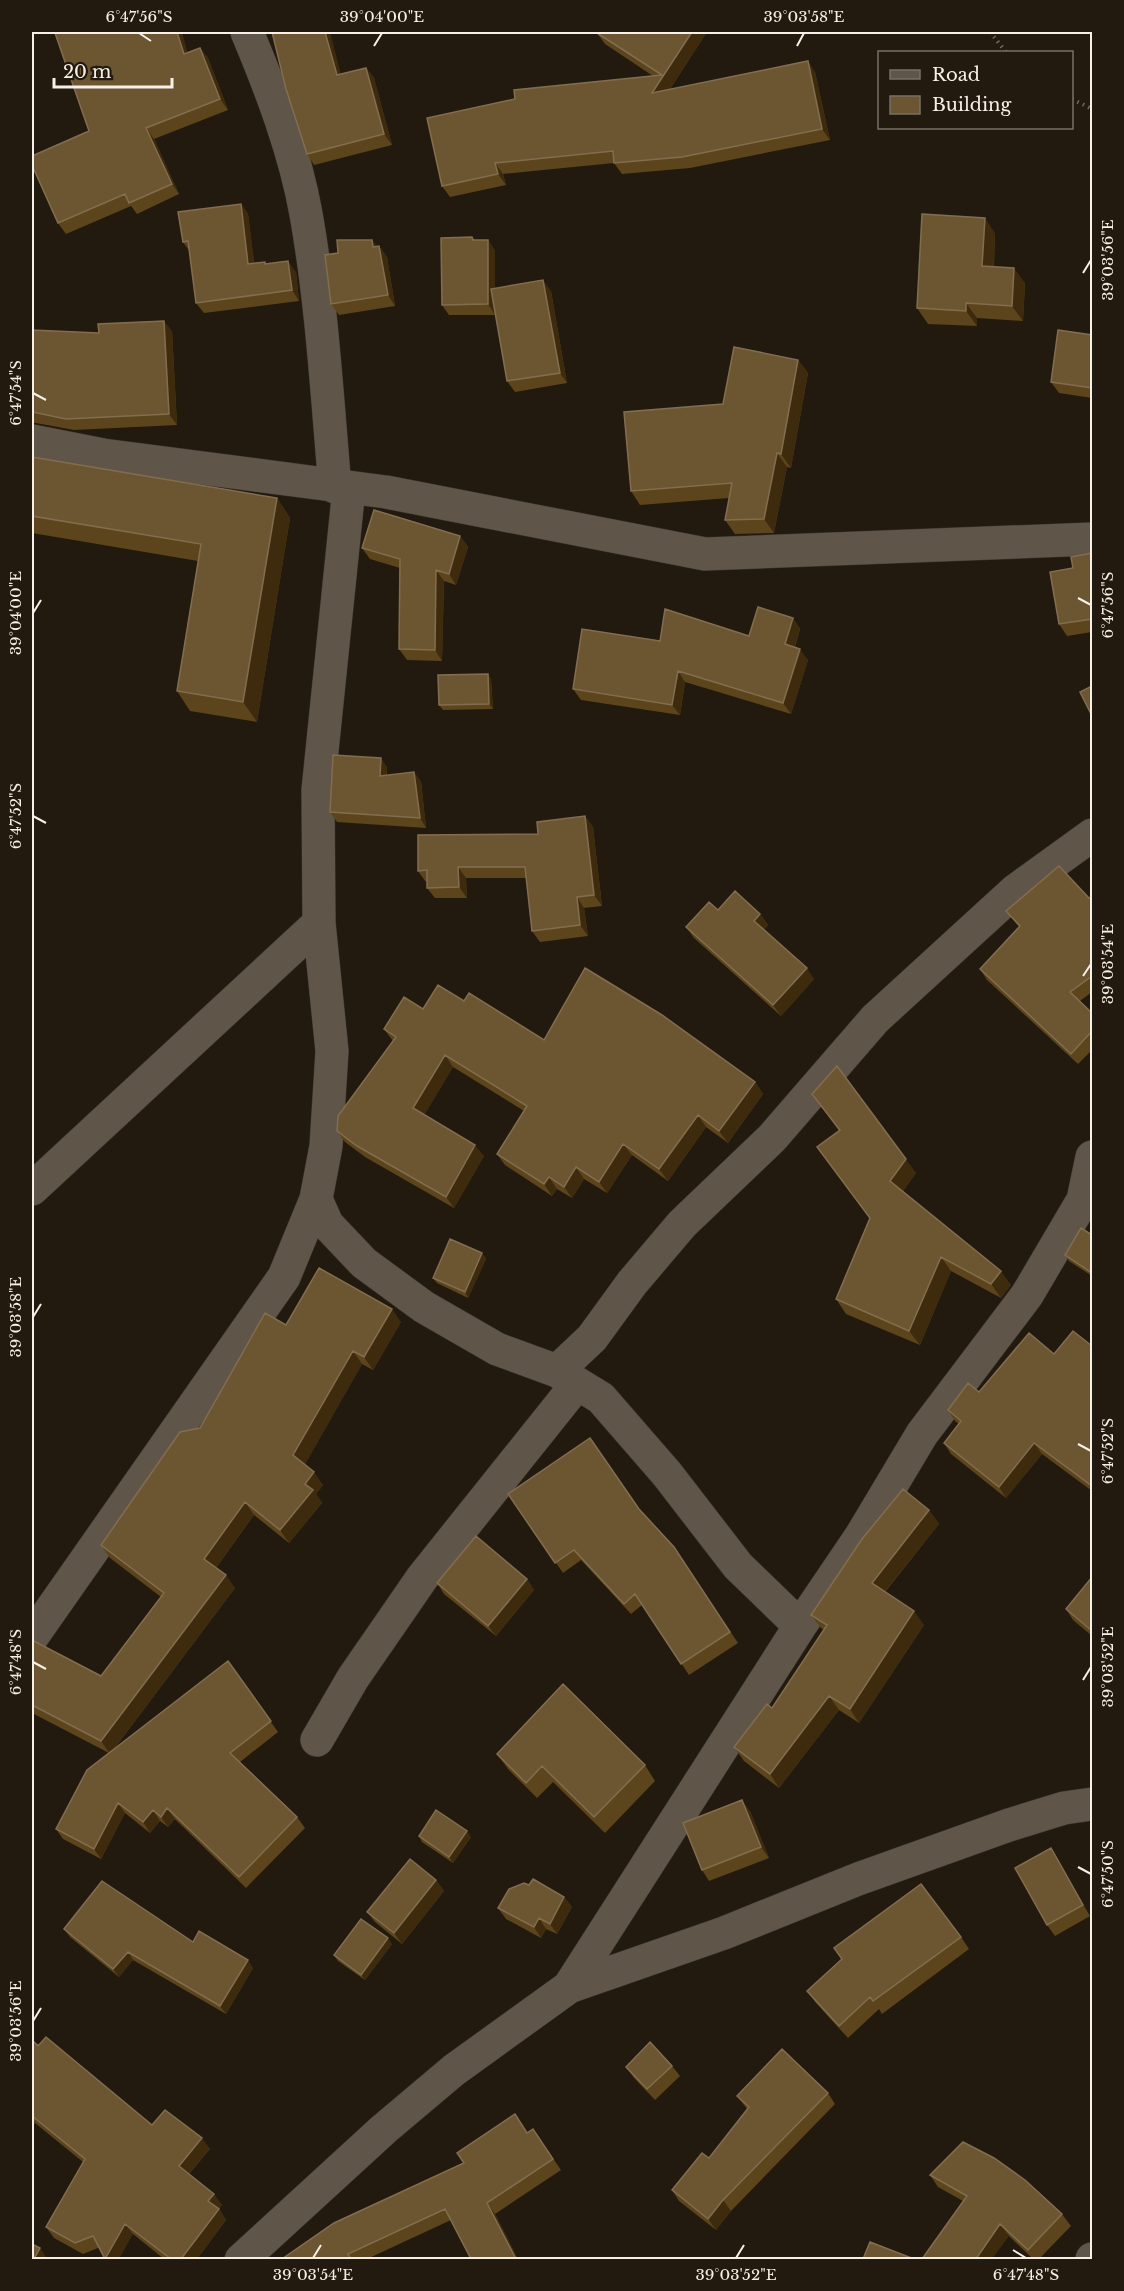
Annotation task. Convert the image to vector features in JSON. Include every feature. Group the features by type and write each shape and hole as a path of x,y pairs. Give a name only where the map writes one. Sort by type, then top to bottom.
{"street":[{"path":"32,1637 284,1277 316,1199 326,1146 332,1051 319,923 318,790 342,488 306,212 272,91 247,32"},
{"path":"32,441 103,455 386,492 705,554 1092,539"},
{"path":"316,1740 353,1678 422,1578 567,1378 592,1338 632,1283 682,1224 772,1138 875,1019 1016,890 1092,835"},
{"path":"32,1189 319,923"},
{"path":"569,1987 800,1626 861,1536 922,1434 1026,1295 1083,1200 1092,1157"},
{"path":"316,1199 327,1224 364,1263 424,1307 497,1349 567,1378 601,1398 667,1474 738,1566 800,1626"},
{"path":"240,2259 454,2070 569,1987 724,1933 858,1879 998,1829 1064,1808 1092,1804"}],"path":[{"path":"990,32 1005,51"},
{"path":"1073,100 1092,109"}],"building":[{"path":"177,32 184,54 200,48 220,99 146,128 172,184 129,203 125,194 58,223 32,165 32,156 89,131 55,33"},
{"path":"272,32 325,32 337,75 366,68 384,134 307,154 286,89"},
{"path":"598,32 692,32 652,93 808,61 822,129 682,157 614,163 613,151 495,163 498,174 442,186 427,118 515,99 514,90 662,75"},
{"path":"241,204 248,264 288,261 292,290 196,303 188,241 183,242 178,212"},
{"path":"922,214 985,218 982,266 1014,268 1012,306 966,303 966,311 917,308"},
{"path":"472,237 473,240 488,240 488,304 442,305 441,238"},
{"path":"337,240 372,240 373,247 379,246 388,295 331,304 325,255 338,253"},
{"path":"543,280 560,373 507,381 491,289"},
{"path":"164,321 169,414 66,419 32,412 32,330 99,333 98,324"},
{"path":"1058,330 1092,335 1092,388 1051,382"},
{"path":"734,347 798,360 781,454 777,453 764,519 725,520 732,483 631,491 624,412 723,404"},
{"path":"32,457 277,498 243,702 177,691 201,544 32,516"},
{"path":"374,510 460,536 449,574 436,570 435,650 399,649 400,559 362,548"},
{"path":"1092,553 1092,619 1059,624 1050,572 1073,568 1071,557"},
{"path":"758,607 793,618 785,644 800,649 783,703 678,671 672,705 573,689 582,629 660,641 665,609 749,636"},
{"path":"488,674 489,704 439,705 438,675"},
{"path":"1092,686 1092,716 1080,692"},
{"path":"333,755 381,758 380,776 414,772 420,818 330,812"},
{"path":"585,816 594,895 577,897 580,925 532,931 525,867 458,867 459,887 427,888 427,870 418,871 418,835 538,834 537,822"},
{"path":"1059,866 1089,898 1092,898 1092,976 1070,992 1092,1013 1092,1031 1071,1054 980,969 1020,926 1006,911"},
{"path":"735,891 760,914 754,921 807,968 773,1005 686,927 709,902 718,910"},
{"path":"585,968 662,1015 755,1082 719,1131 698,1115 659,1169 623,1144 599,1182 576,1167 564,1187 549,1177 544,1184 497,1154 527,1106 445,1055 413,1108 475,1145 446,1197 357,1146 337,1131 338,1116 396,1037 384,1029 404,997 423,1009 438,985 464,1001 469,993 544,1040"},
{"path":"837,1066 906,1159 890,1181 1001,1271 991,1284 941,1257 909,1331 836,1299 870,1218 817,1147 840,1130 812,1094"},
{"path":"1081,1228 1092,1235 1092,1273 1065,1255"},
{"path":"450,1239 482,1253 465,1292 433,1278"},
{"path":"319,1268 392,1309 364,1357 353,1351 293,1455 314,1472 305,1484 313,1490 280,1530 245,1502 204,1559 226,1575 101,1741 32,1705 32,1640 101,1676 164,1593 101,1545 180,1432 200,1428 265,1313 286,1325"},
{"path":"1073,1331 1092,1346 1092,1486 1034,1443 999,1487 944,1443 961,1421 948,1410 968,1383 979,1392 1029,1333 1054,1354"},
{"path":"590,1438 639,1509 674,1547 730,1632 681,1664 635,1594 624,1604 574,1550 555,1563 508,1494"},
{"path":"903,1489 929,1510 872,1583 914,1611 850,1709 829,1696 770,1774 734,1747 767,1704 772,1708 827,1625 811,1615 862,1539"},
{"path":"476,1536 527,1579 488,1626 437,1583"},
{"path":"1092,1577 1092,1631 1066,1609"},
{"path":"228,1661 271,1721 230,1753 297,1817 239,1877 167,1808 161,1817 153,1810 143,1822 118,1803 94,1849 56,1829 87,1770"},
{"path":"563,1684 645,1765 594,1817 542,1766 526,1783 497,1754"},
{"path":"742,1800 761,1847 702,1870 683,1823"},
{"path":"436,1810 467,1831 449,1857 419,1836"},
{"path":"1051,1848 1083,1905 1047,1925 1015,1868"},
{"path":"410,1859 436,1880 394,1933 367,1912"},
{"path":"533,1879 564,1897 550,1924 539,1918 534,1927 498,1908 509,1889 524,1883 529,1885"},
{"path":"102,1881 193,1942 199,1931 248,1960 220,2006 128,1952 113,1969 64,1929"},
{"path":"921,1884 961,1937 873,2001 870,1997 839,2026 807,1991 842,1959 834,1948"},
{"path":"361,1919 388,1938 361,1975 334,1955"},
{"path":"46,2037 152,2125 165,2110 202,2138 179,2166 214,2194 208,2201 219,2209 181,2259 171,2259 125,2224 105,2259 93,2236 75,2243 46,2227 85,2159 32,2116 32,2040 38,2046"},
{"path":"650,2042 672,2066 647,2089 626,2067"},
{"path":"782,2049 828,2093 723,2200 708,2219 672,2190 702,2153 709,2158 749,2107 737,2096"},
{"path":"515,2114 527,2133 533,2129 553,2159 487,2203 516,2259 471,2259 445,2209 348,2254 351,2259 282,2259 334,2223 464,2163 457,2153"},
{"path":"963,2142 994,2158 1025,2180 1062,2214 1028,2250 1000,2224 976,2259 922,2259 967,2196 930,2175"},
{"path":"870,2242 914,2259 863,2259"},
{"path":"32,2244 40,2248 34,2259 32,2259"}]}
